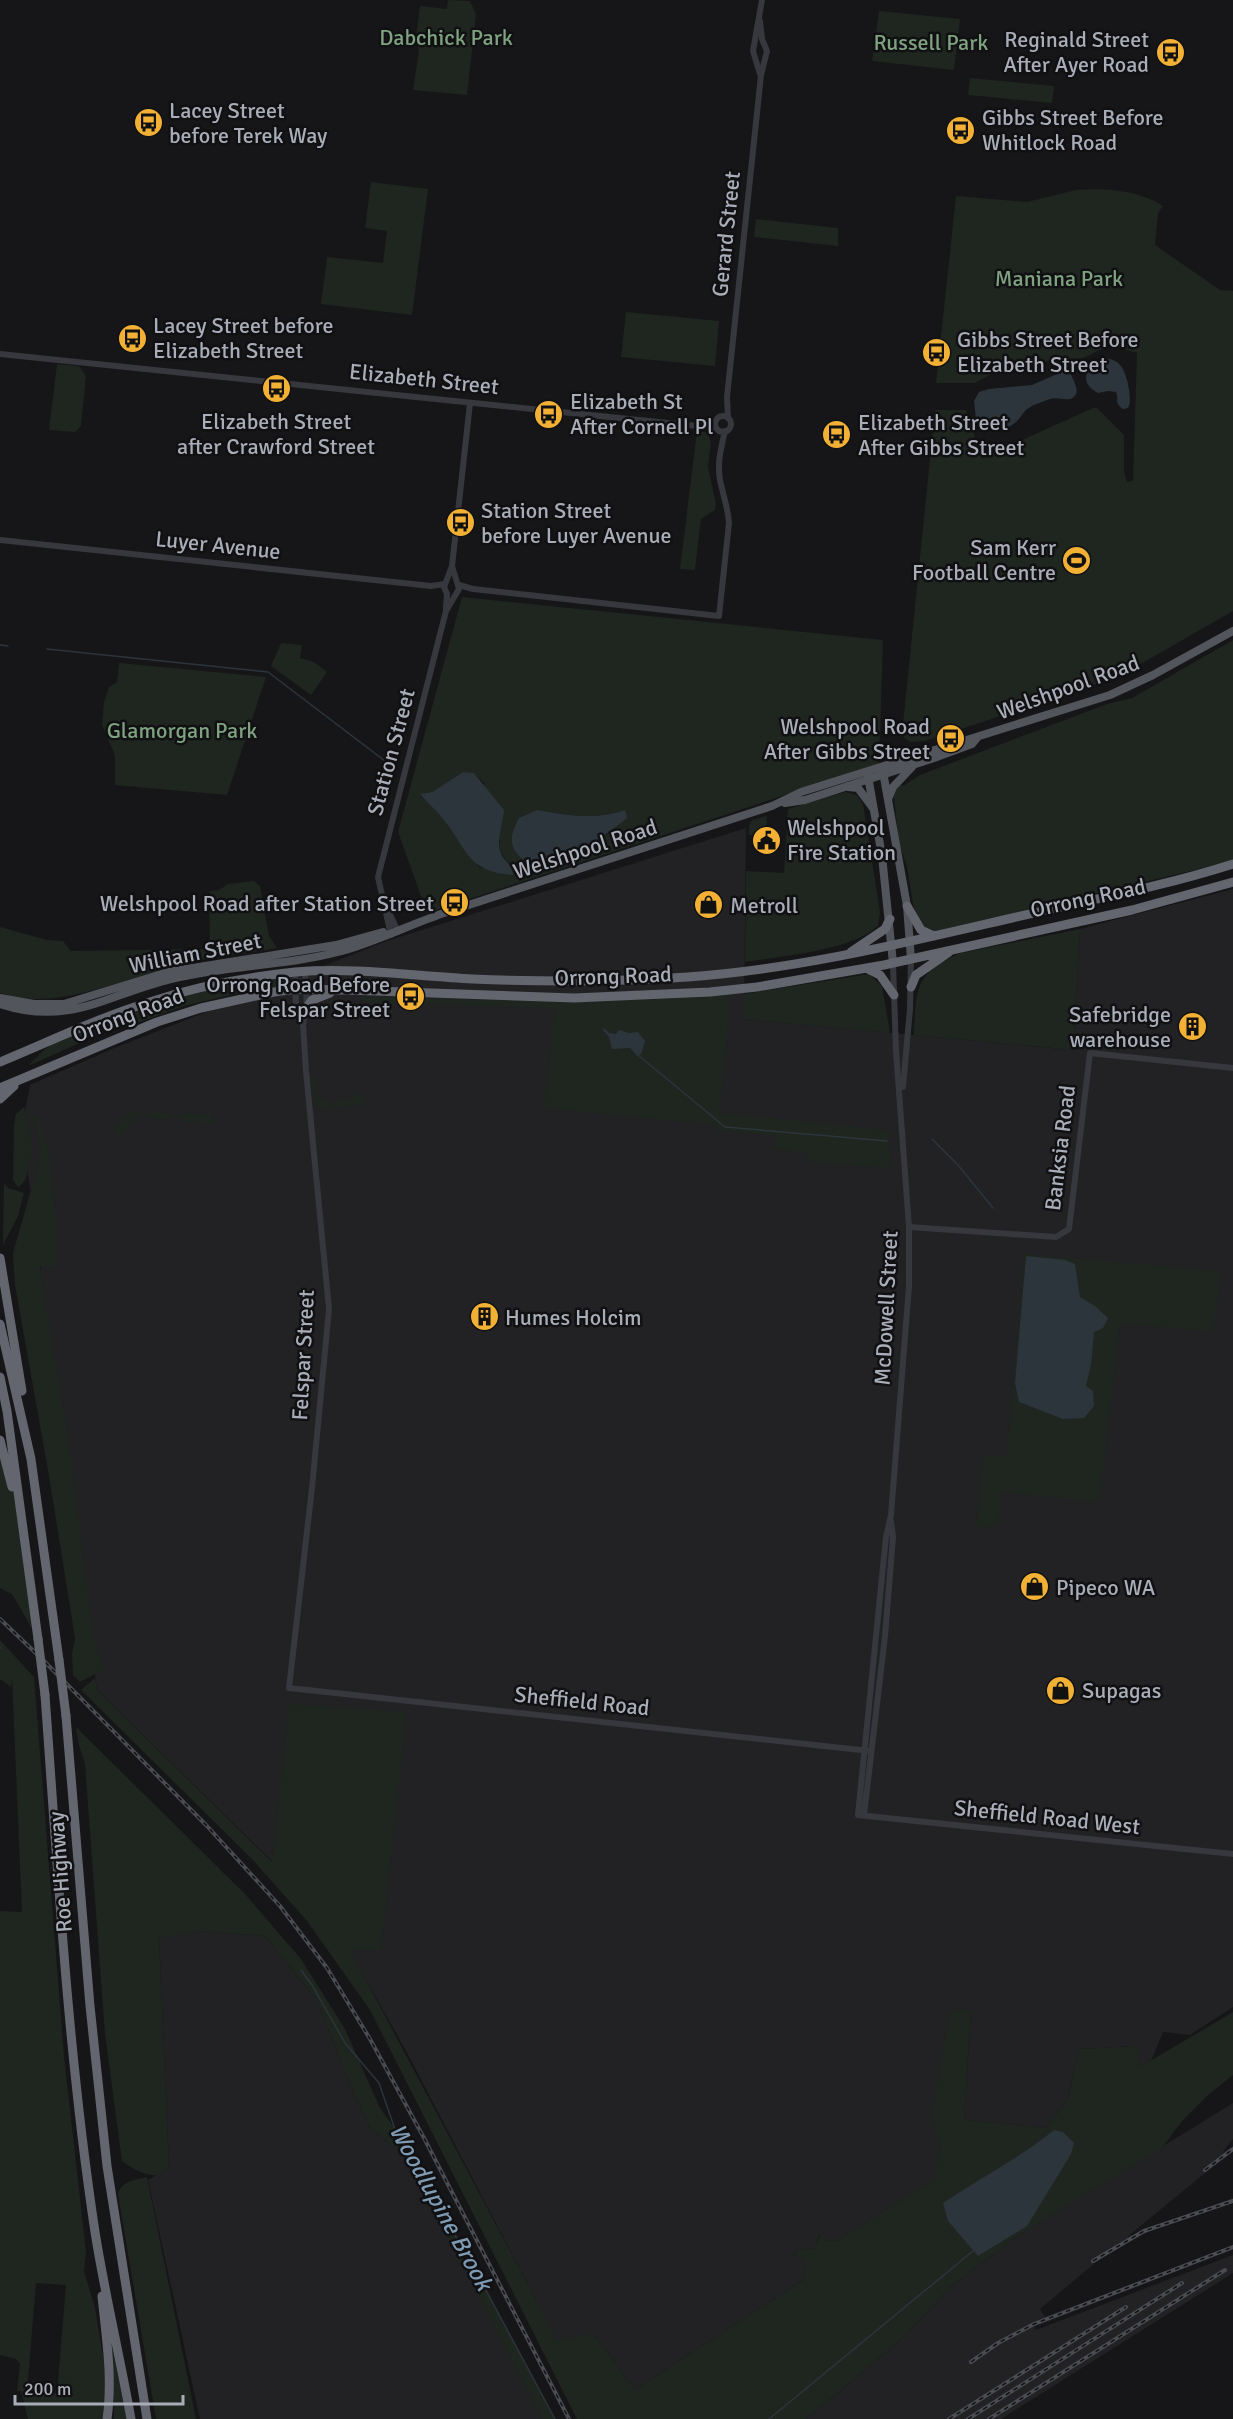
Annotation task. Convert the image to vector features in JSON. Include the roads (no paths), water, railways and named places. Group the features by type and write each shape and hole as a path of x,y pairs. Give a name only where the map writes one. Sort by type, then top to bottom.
{"highway":[{"name":"Orrong Road","path":"1,1061 81,1027 151,1001 197,989 300,972 369,972 487,979 618,981 720,974 797,964 892,946 1136,890 1233,864"},
{"name":"Orrong Road","path":"0,1088 133,1030 179,1015 246,998 300,989 586,998 710,992 757,987 893,963 1132,910 1233,882"},
{"path":"907,906 921,930 935,936"},
{"path":"844,956 885,929 890,919"},
{"path":"912,987 916,975 956,948"},
{"path":"865,969 880,975 894,994"},
{"path":"307,1007 312,1000 320,996 347,990"},
{"path":"0,1099 26,1077"},
{"path":"0,1258 31,1459"},
{"name":"Roe Highway","path":"0,1324 31,1459 59,1660 103,2126 114,2213 147,2419"},
{"name":"Roe Highway","path":"0,1377 7,1411 45,1695 69,1997 85,2155 96,2234 131,2419"},
{"path":"0,1440 23,1527"},
{"path":"96,2234 109,2369 110,2401 107,2419"}],"main road":[{"name":"Welshpool Road","path":"394,931 772,806 801,792 867,771 914,765 962,748 977,738 1126,689 1233,631"},
{"name":"Welshpool Road","path":"772,806 805,800 848,787 869,780 883,770 971,738 977,738"},
{"path":"889,797 893,787 914,765"},
{"name":"McDowell Street","path":"883,770 907,906 911,959"},
{"name":"McDowell Street","path":"867,771 890,919 893,963"},
{"path":"848,787 858,788 875,811"},
{"name":"William Street","path":"0,998 34,1004 64,1004 168,972 336,945 394,931"},
{"name":"William Street","path":"0,1005 46,1012 82,1009 170,979 210,970 338,952 394,931"}],"street":[{"name":"Gerard Street","path":"760,75 753,51 762,0"},
{"name":"Gerard Street","path":"725,431 730,426 727,397 760,75 767,51 762,39 760,21"},
{"name":"Elizabeth Street","path":"0,354 716,427 725,431"},
{"name":"Gerard Street","path":"720,417 727,397"},
{"name":"Station Street","path":"394,931 379,882 380,871 451,588 470,403"},
{"path":"451,588 719,616 729,523 720,478 720,451 716,427 720,417 728,418"},
{"path":"720,451 725,431"},
{"name":"Luyer Avenue","path":"0,540 451,588"},
{"name":"McDowell Street","path":"901,1103 912,987 911,959"},
{"name":"McDowell Street","path":"861,1815 867,1750 885,1636 893,1537 891,1515 909,1286 909,1227 893,963"},
{"name":"Felspar Street","path":"300,972 300,989 296,1008 303,1024"},
{"name":"Felspar Street","path":"289,1688 312,1488 329,1309 306,1071 303,1024 307,1007 300,989 300,972"},
{"name":"Banksia Road","path":"909,1227 1056,1237 1069,1229 1090,1053 1233,1068"},
{"name":"Sheffield Road","path":"289,1688 867,1750"},
{"name":"Sheffield Road West","path":"861,1815 1233,1854"}],"waterway":[{"path":"0,645 8,646"},
{"path":"47,649 268,672 389,764"},
{"path":"638,1055 725,1127 887,1141"},
{"path":"932,1139 958,1165 993,1208"},
{"name":"Woodlupine Brook","path":"301,1970 345,2043 379,2083 398,2138 473,2266 555,2419"},
{"path":"769,2419 973,2251"}],"railway":[{"path":"0,1619 207,1826 280,1906 327,1968 370,2039 424,2138 569,2419"},
{"path":"1205,2170 1233,2149"},
{"path":"1093,2261 1144,2231 1233,2201"},
{"path":"971,2362 998,2343 1034,2324 1233,2247"},
{"path":"989,2419 1225,2270"},
{"path":"968,2419 1182,2283"},
{"path":"949,2419 1126,2307"}],"place":[{"name":"Reginald Street After Ayer Road","path":"1170,52"},
{"name":"Lacey Street before Terek Way","path":"148,123"},
{"name":"Gibbs Street Before Whitlock Road","path":"961,130"},
{"name":"Lacey Street before Elizabeth Street","path":"132,338"},
{"name":"Gibbs Street Before Elizabeth Street","path":"936,352"},
{"name":"Elizabeth Street after Crawford Street","path":"276,389"},
{"name":"Elizabeth St After Cornell Pl","path":"549,414"},
{"name":"Elizabeth Street After Gibbs Street","path":"837,435"},
{"name":"Station Street before Luyer Avenue","path":"460,523"},
{"name":"Sam Kerr Football Centre","path":"1077,560"},
{"name":"Welshpool Road After Gibbs Street","path":"951,739"},
{"name":"Welshpool Fire Station","path":"766,840"},
{"name":"Welshpool Road after Station Street","path":"455,903"},
{"name":"Metroll","path":"709,905"},
{"name":"Orrong Road Before Felspar Street","path":"411,997"},
{"name":"Safebridge warehouse","path":"1192,1027"},
{"name":"Humes Holcim","path":"484,1317"},
{"name":"Pipeco WA","path":"1035,1587"},
{"name":"Supagas","path":"1061,1690"}],"park label":[{"name":"Dabchick Park","path":"446,37"},
{"name":"Russell Park","path":"931,42"},
{"name":"Maniana Park","path":"1059,278"},
{"name":"Glamorgan Park","path":"182,730"}]}
